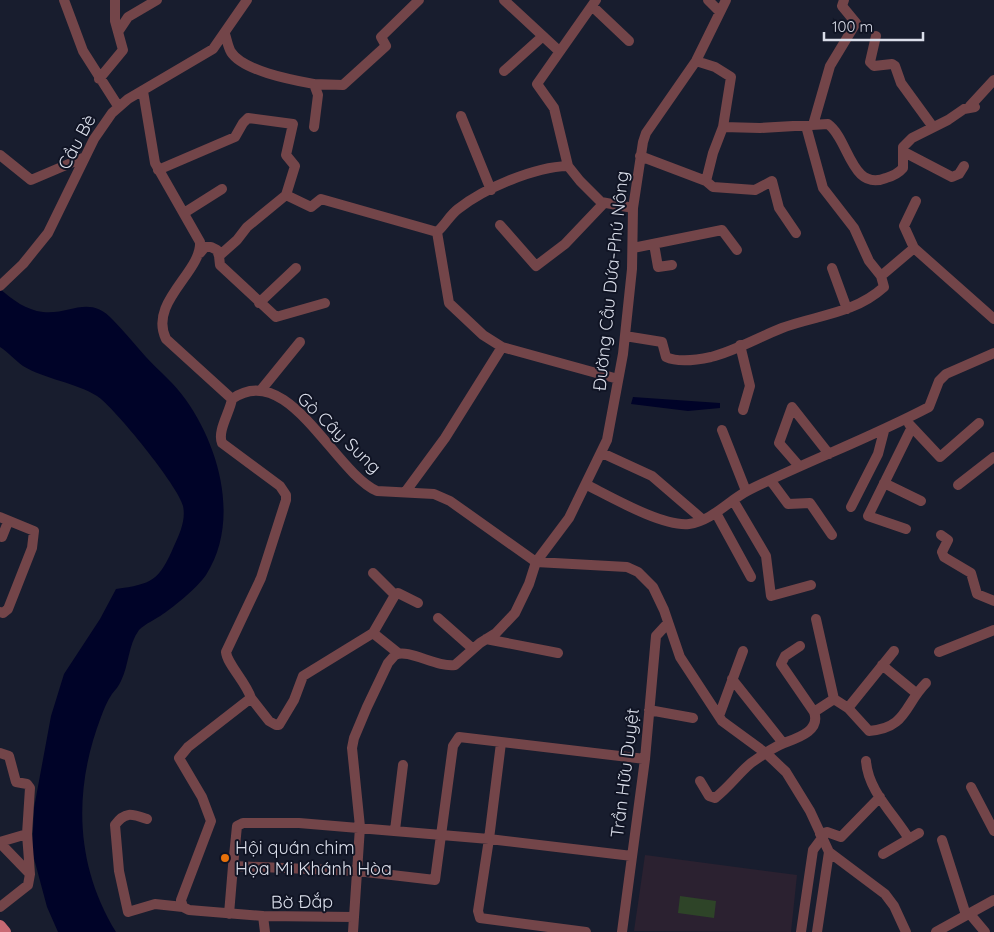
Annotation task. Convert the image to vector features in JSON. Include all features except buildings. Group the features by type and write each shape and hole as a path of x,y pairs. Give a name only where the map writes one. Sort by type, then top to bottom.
{"main road":[{"path":"0,926 4,932"}],"street":[{"path":"64,0 83,51 118,106"},
{"path":"99,78 123,50 115,21 115,0"},
{"path":"118,32 128,17 157,0"},
{"name":"Cầu Bè","path":"2,285 23,264 48,233 101,126 118,106 209,53 225,34 246,0"},
{"path":"225,34 231,52 248,65 288,79 314,84 343,86 386,46 381,37 420,0"},
{"path":"504,0 560,51"},
{"path":"708,0 720,12"},
{"name":"Đường Cầu Dứa-Phú Nông","path":"398,653 448,666 455,665 508,622 515,613 530,584 536,562 559,533 587,485 608,440 625,336 633,248 632,208 640,156 646,133 696,60 726,0"},
{"path":"625,336 662,342 666,357 686,361 717,355 783,328 832,315 847,309 882,289 884,284 881,276 869,261 854,228 823,188 809,125 830,66 856,23 842,6 844,0"},
{"path":"629,42 594,3 537,84 554,108 568,166 587,190 604,203 632,208"},
{"path":"504,70 543,36"},
{"path":"876,36 870,62 874,66 892,64 895,66 901,83 933,127"},
{"path":"696,60 715,67 731,77 723,127 713,153 706,181"},
{"path":"723,127 825,124 831,126 853,164 868,180 882,180 900,171 905,165 904,147 912,138 972,106 994,80"},
{"path":"314,84 318,95 314,127"},
{"path":"143,91 152,154 158,170 200,242 200,252"},
{"path":"461,116 491,190"},
{"path":"158,170 235,137 242,123 248,118 254,117 293,124 286,155 296,166 286,196 247,226 237,240 218,256"},
{"path":"904,152 952,177 959,174 964,166"},
{"path":"0,155 32,180 85,157"},
{"path":"640,156 706,181 713,186 755,190 772,181 779,208 796,233"},
{"path":"437,232 456,211 491,190 536,170 568,166"},
{"path":"184,213 222,189"},
{"path":"286,196 311,207 321,199 437,232"},
{"path":"916,201 904,226 914,248 994,319"},
{"path":"500,225 536,266 565,244 604,203"},
{"path":"633,248 722,230 737,250"},
{"path":"437,232 449,302 474,327 502,347 618,380"},
{"path":"654,244 658,267 672,265"},
{"path":"232,399 172,345 162,328 171,295 200,252 205,248 211,247 217,250 220,264 259,303 276,317 325,304"},
{"path":"881,276 914,248"},
{"path":"259,303 296,268"},
{"path":"832,268 847,309"},
{"path":"300,342 261,390 246,391 232,399 228,416 220,435 222,443 280,486 286,494 286,500 261,578 226,652 229,661 248,687 251,698 269,721 279,725 294,700 303,676 374,633 395,595"},
{"path":"740,345 750,386 743,410"},
{"path":"406,491 445,438 502,347"},
{"path":"587,485 643,512 667,520 691,524 716,513 746,491 771,481 799,466 884,431 909,423 929,408 939,382 946,374 994,353"},
{"name":"Gò Cây Sung","path":"261,390 276,395 295,410 318,431 349,468 371,488 434,494 450,500 536,562"},
{"path":"799,466 779,443 792,407 829,454"},
{"path":"909,423 940,457 980,424"},
{"path":"906,529 868,516 909,423"},
{"path":"722,430 746,491"},
{"path":"850,507 878,454 884,431"},
{"path":"602,452 652,476 702,519"},
{"path":"958,485 994,457"},
{"path":"771,481 788,504 810,502 832,535"},
{"path":"884,483 921,501"},
{"path":"733,500 766,556 771,596 811,584"},
{"path":"716,513 751,577"},
{"path":"0,612 4,613 8,610 32,548 34,531 4,520 2,537"},
{"path":"941,535 948,540 942,552 944,557 971,573 977,594 994,601"},
{"path":"536,562 627,567 638,572 653,587 680,657 719,716 730,729 767,754 792,780 829,852 885,894 894,906 906,932"},
{"path":"373,573 395,595"},
{"path":"395,595 398,593 418,603"},
{"path":"438,618 473,649"},
{"path":"816,618 834,699 848,708 869,731 882,730 894,725 906,714 916,693 926,683"},
{"name":"Trần Hữu Duyệt","path":"622,932 645,759 656,636 668,623"},
{"path":"939,652 994,630"},
{"path":"353,932 360,827 354,773 354,738 388,663 398,653 374,633"},
{"path":"486,639 558,653"},
{"path":"700,781 709,796 715,798 732,785 751,763 783,743 796,740 804,735 814,724 816,718 814,712 781,664 784,656 800,646"},
{"path":"719,716 743,651"},
{"path":"848,708 894,652"},
{"path":"882,665 916,693"},
{"path":"732,679 783,743"},
{"path":"183,907 182,893 210,821 205,802 179,761 180,756 251,698"},
{"path":"814,712 834,699"},
{"path":"649,710 692,718"},
{"path":"233,866 357,871 435,880 455,740 459,737 645,759"},
{"path":"501,742 478,911 480,918 586,932"},
{"path":"0,753 9,756 16,782 27,784 30,788 27,834 30,874 28,885 0,907"},
{"path":"866,761 866,772 880,797 909,838"},
{"path":"395,830 403,764"},
{"path":"971,787 994,831"},
{"path":"801,932 813,850 821,836 827,832 841,837 880,797"},
{"path":"146,819 131,814 121,817 115,825 119,871 128,912 155,904 183,907 196,912 263,916"},
{"path":"229,914 237,826 243,822 299,823 442,834 632,856"},
{"path":"883,854 919,833"},
{"path":"27,834 0,842 30,874"},
{"path":"942,840 967,914 985,932"},
{"path":"816,932 829,852"},
{"path":"807,888 822,891"},
{"path":"936,932 994,900"},
{"name":"Bờ Đắp","path":"265,932 263,916 354,917"}],"shaded area":[{"path":"645,855 797,875 791,932 634,931"}],"green space":[{"path":"680,896 716,901 714,918 678,913"}],"water":[{"path":"0,289 20,304 37,311 53,312 88,307 104,312 177,388 186,400 208,440 222,486 224,509 222,532 216,554 206,575 198,585 168,611 139,630 133,642 124,675 106,705 92,744 83,799 83,827 86,854 92,880 102,907 116,932 58,932 47,907 32,851 34,808 51,716 64,674 100,619 116,589 138,585 153,579 164,567 182,526 183,506 179,496 159,466 117,415 97,396 23,366 0,347"},
{"path":"633,397 720,403 720,408 688,411 631,404"}],"place":[{"name":"Hội quán chim Họa Mi Khánh Hòa","path":"225,858"}]}
